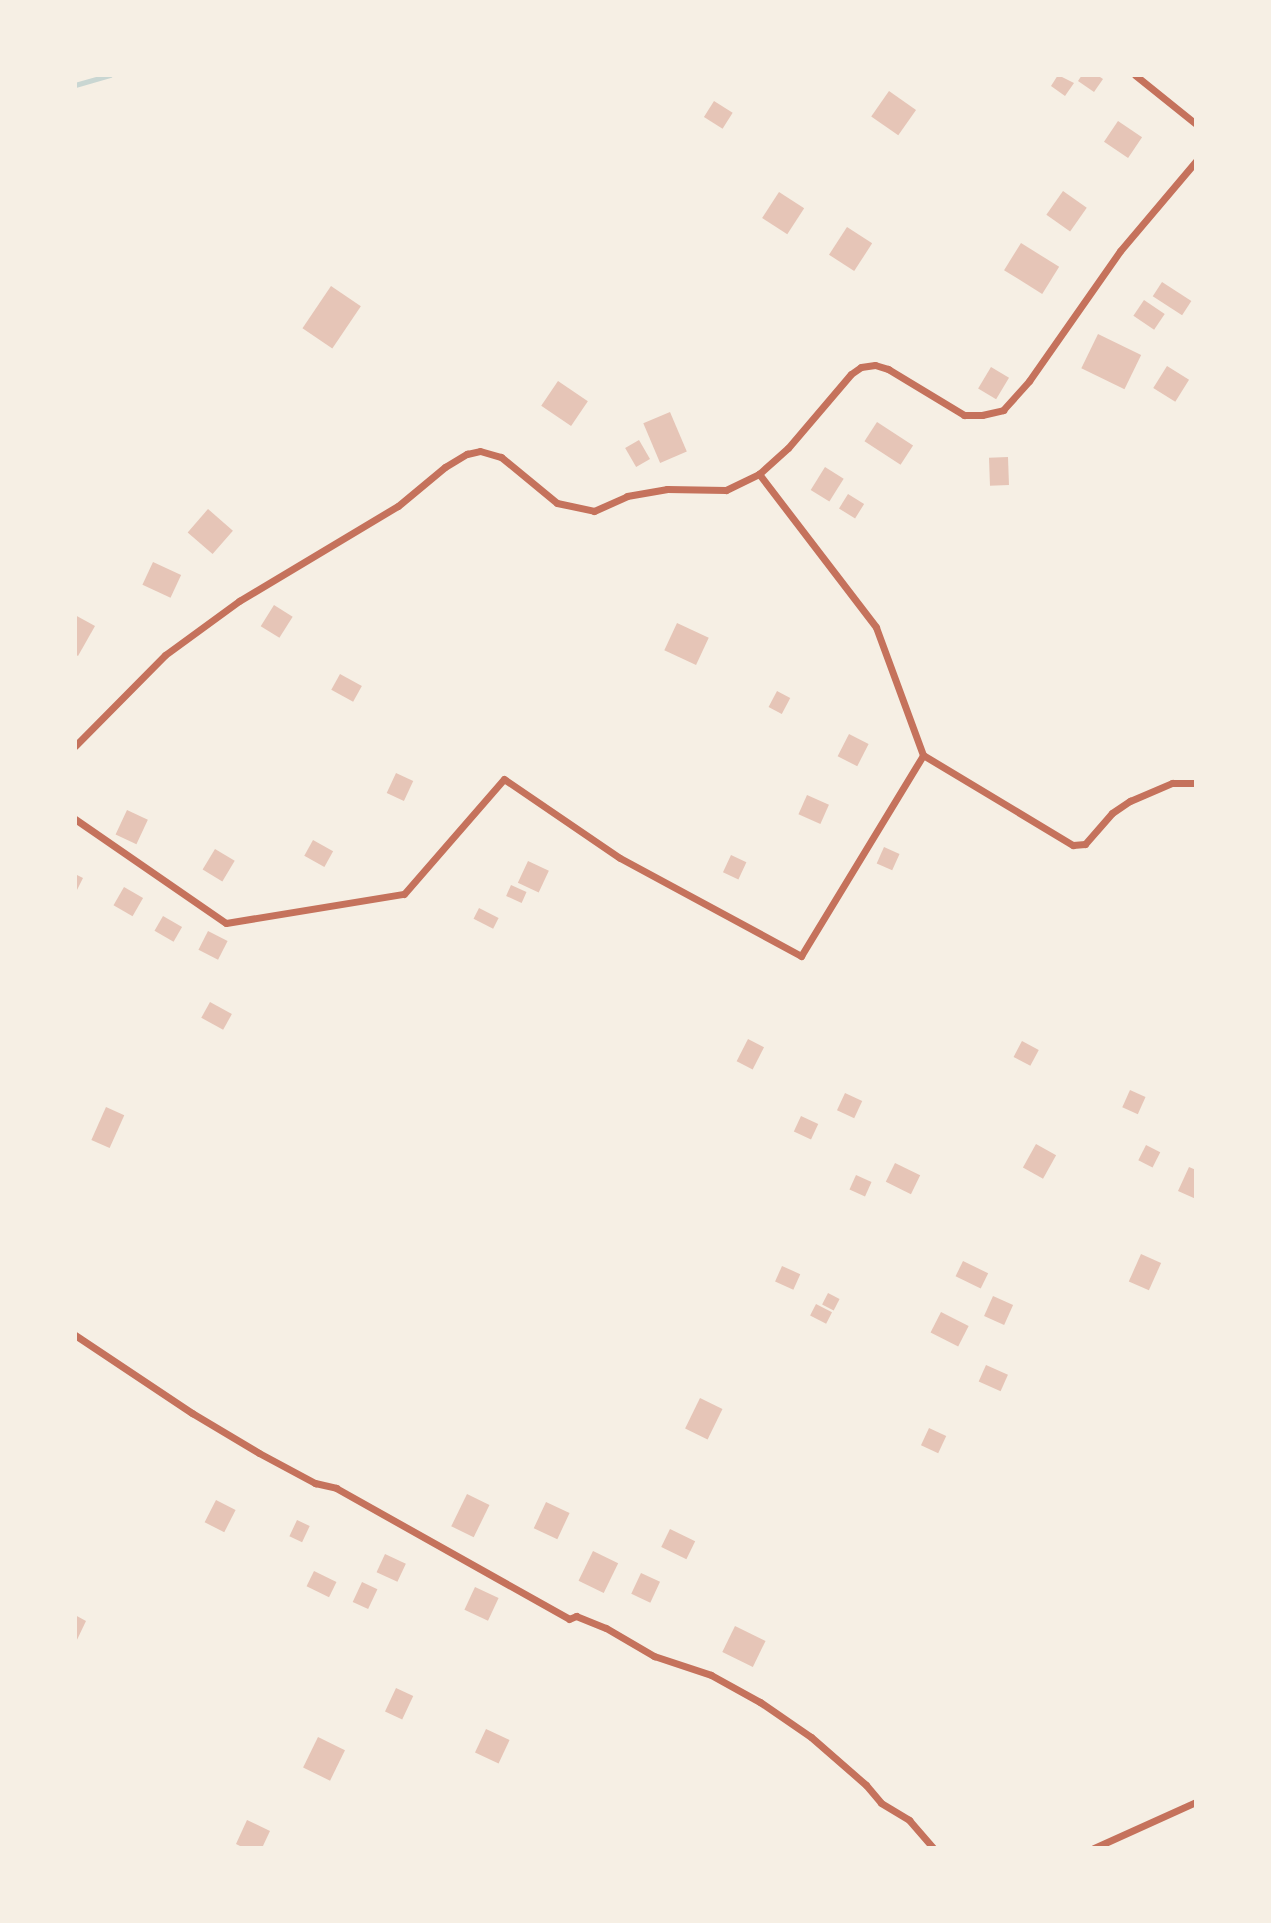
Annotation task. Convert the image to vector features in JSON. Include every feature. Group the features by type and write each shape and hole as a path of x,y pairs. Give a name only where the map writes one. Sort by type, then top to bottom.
{"street":[{"path":"1135,75 1196,124"},
{"path":"75,746 176,647 239,601 398,506 445,467 467,454 480,451 501,457 557,503 594,511 627,496 667,489 726,490 759,474 788,448 851,374 861,368 875,365 888,369 964,415 982,415 1003,410 1029,381 1120,251 1196,161"},
{"path":"759,474 876,627 923,755 1073,845 1086,844 1112,813 1130,801 1172,783 1196,783"},
{"path":"75,819 226,923 404,894 504,779 620,858 801,956 923,755"},
{"path":"75,1335 250,1448 315,1483 337,1488 569,1619 576,1616 606,1628 654,1656 710,1675 760,1702 811,1737 866,1785 881,1803 909,1820 933,1848"},
{"path":"1094,1848 1196,1802"}],"building":[{"path":"1058,75 1074,83 1065,96 1051,86"},
{"path":"1082,75 1097,75 1103,79 1094,92 1078,81"},
{"path":"889,91 916,110 898,135 871,116"},
{"path":"714,101 733,113 723,129 704,117"},
{"path":"1118,121 1142,137 1128,158 1104,142"},
{"path":"1063,191 1087,208 1070,231 1046,215"},
{"path":"779,192 804,208 787,234 762,218"},
{"path":"847,227 872,243 854,271 829,255"},
{"path":"1021,243 1059,267 1042,294 1004,270"},
{"path":"1162,282 1191,301 1182,315 1153,296"},
{"path":"331,286 361,306 332,348 302,328"},
{"path":"1144,300 1165,314 1154,330 1133,316"},
{"path":"1098,334 1141,355 1124,389 1081,368"},
{"path":"1167,366 1189,380 1175,402 1153,388"},
{"path":"991,367 1009,378 996,399 978,388"},
{"path":"558,381 588,401 571,426 541,406"},
{"path":"670,412 687,452 660,463 643,423"},
{"path":"877,422 913,445 901,465 864,441"},
{"path":"639,440 650,459 636,467 625,448"},
{"path":"1008,457 1009,485 990,486 989,458"},
{"path":"825,467 844,479 829,502 811,490"},
{"path":"848,494 864,504 855,518 839,508"},
{"path":"208,509 233,531 213,554 188,532"},
{"path":"153,562 181,575 171,598 142,585"},
{"path":"274,605 293,617 279,638 261,626"},
{"path":"75,615 95,626 78,656 75,654"},
{"path":"677,623 709,638 696,665 664,650"},
{"path":"340,674 362,686 353,702 331,690"},
{"path":"777,691 790,698 782,714 769,707"},
{"path":"849,734 869,744 857,766 838,756"},
{"path":"396,773 413,781 404,801 387,793"},
{"path":"807,795 829,805 820,824 798,814"},
{"path":"127,810 148,820 136,844 116,834"},
{"path":"313,840 333,851 324,867 304,856"},
{"path":"884,847 900,854 892,870 877,863"},
{"path":"215,849 235,861 222,881 203,870"},
{"path":"731,855 746,862 738,879 723,872"},
{"path":"528,861 549,871 539,892 518,883"},
{"path":"75,874 83,878 75,894"},
{"path":"511,885 527,892 522,903 506,896"},
{"path":"124,887 143,898 133,916 114,905"},
{"path":"479,908 499,918 493,929 474,919"},
{"path":"163,916 182,927 174,942 154,931"},
{"path":"208,931 228,941 218,960 198,950"},
{"path":"210,1002 232,1014 223,1030 201,1018"},
{"path":"748,1039 764,1047 753,1069 737,1061"},
{"path":"1022,1041 1039,1050 1030,1066 1014,1057"},
{"path":"1130,1090 1146,1097 1138,1114 1122,1107"},
{"path":"845,1093 862,1101 854,1118 837,1110"},
{"path":"106,1107 124,1115 110,1148 91,1140"},
{"path":"801,1116 818,1124 811,1139 794,1131"},
{"path":"1036,1144 1056,1155 1043,1179 1023,1168"},
{"path":"1146,1145 1160,1152 1153,1167 1138,1160"},
{"path":"895,1163 920,1175 911,1194 886,1182"},
{"path":"1189,1167 1196,1170 1196,1199 1178,1191"},
{"path":"856,1175 872,1182 865,1197 849,1190"},
{"path":"1141,1254 1161,1263 1149,1290 1129,1281"},
{"path":"963,1261 988,1273 981,1289 956,1276"},
{"path":"782,1266 800,1274 793,1290 775,1282"},
{"path":"828,1293 840,1299 834,1310 822,1305"},
{"path":"993,1296 1013,1305 1004,1325 984,1316"},
{"path":"816,1304 832,1312 826,1324 810,1316"},
{"path":"941,1312 969,1326 958,1347 931,1332"},
{"path":"986,1365 1008,1375 1001,1391 979,1381"},
{"path":"700,1398 722,1409 708,1440 685,1429"},
{"path":"929,1428 946,1436 938,1453 921,1445"},
{"path":"467,1494 489,1505 474,1537 451,1526"},
{"path":"216,1500 236,1510 224,1532 205,1522"},
{"path":"546,1502 570,1513 557,1539 534,1528"},
{"path":"297,1520 310,1526 302,1542 289,1536"},
{"path":"670,1529 695,1541 686,1559 661,1547"},
{"path":"593,1551 618,1563 604,1593 579,1581"},
{"path":"385,1554 406,1564 397,1582 377,1572"},
{"path":"314,1571 336,1582 329,1597 307,1586"},
{"path":"641,1573 660,1582 650,1603 631,1594"},
{"path":"362,1582 377,1589 368,1609 353,1602"},
{"path":"475,1587 499,1598 488,1621 464,1610"},
{"path":"75,1615 86,1621 75,1644"},
{"path":"735,1626 766,1641 753,1667 722,1652"},
{"path":"396,1688 413,1696 402,1720 385,1712"},
{"path":"486,1729 510,1740 499,1764 475,1753"},
{"path":"318,1737 345,1750 330,1781 303,1768"},
{"path":"247,1820 270,1831 262,1848 244,1848 236,1844"}],"waterway":[{"path":"75,85 110,75"}]}
